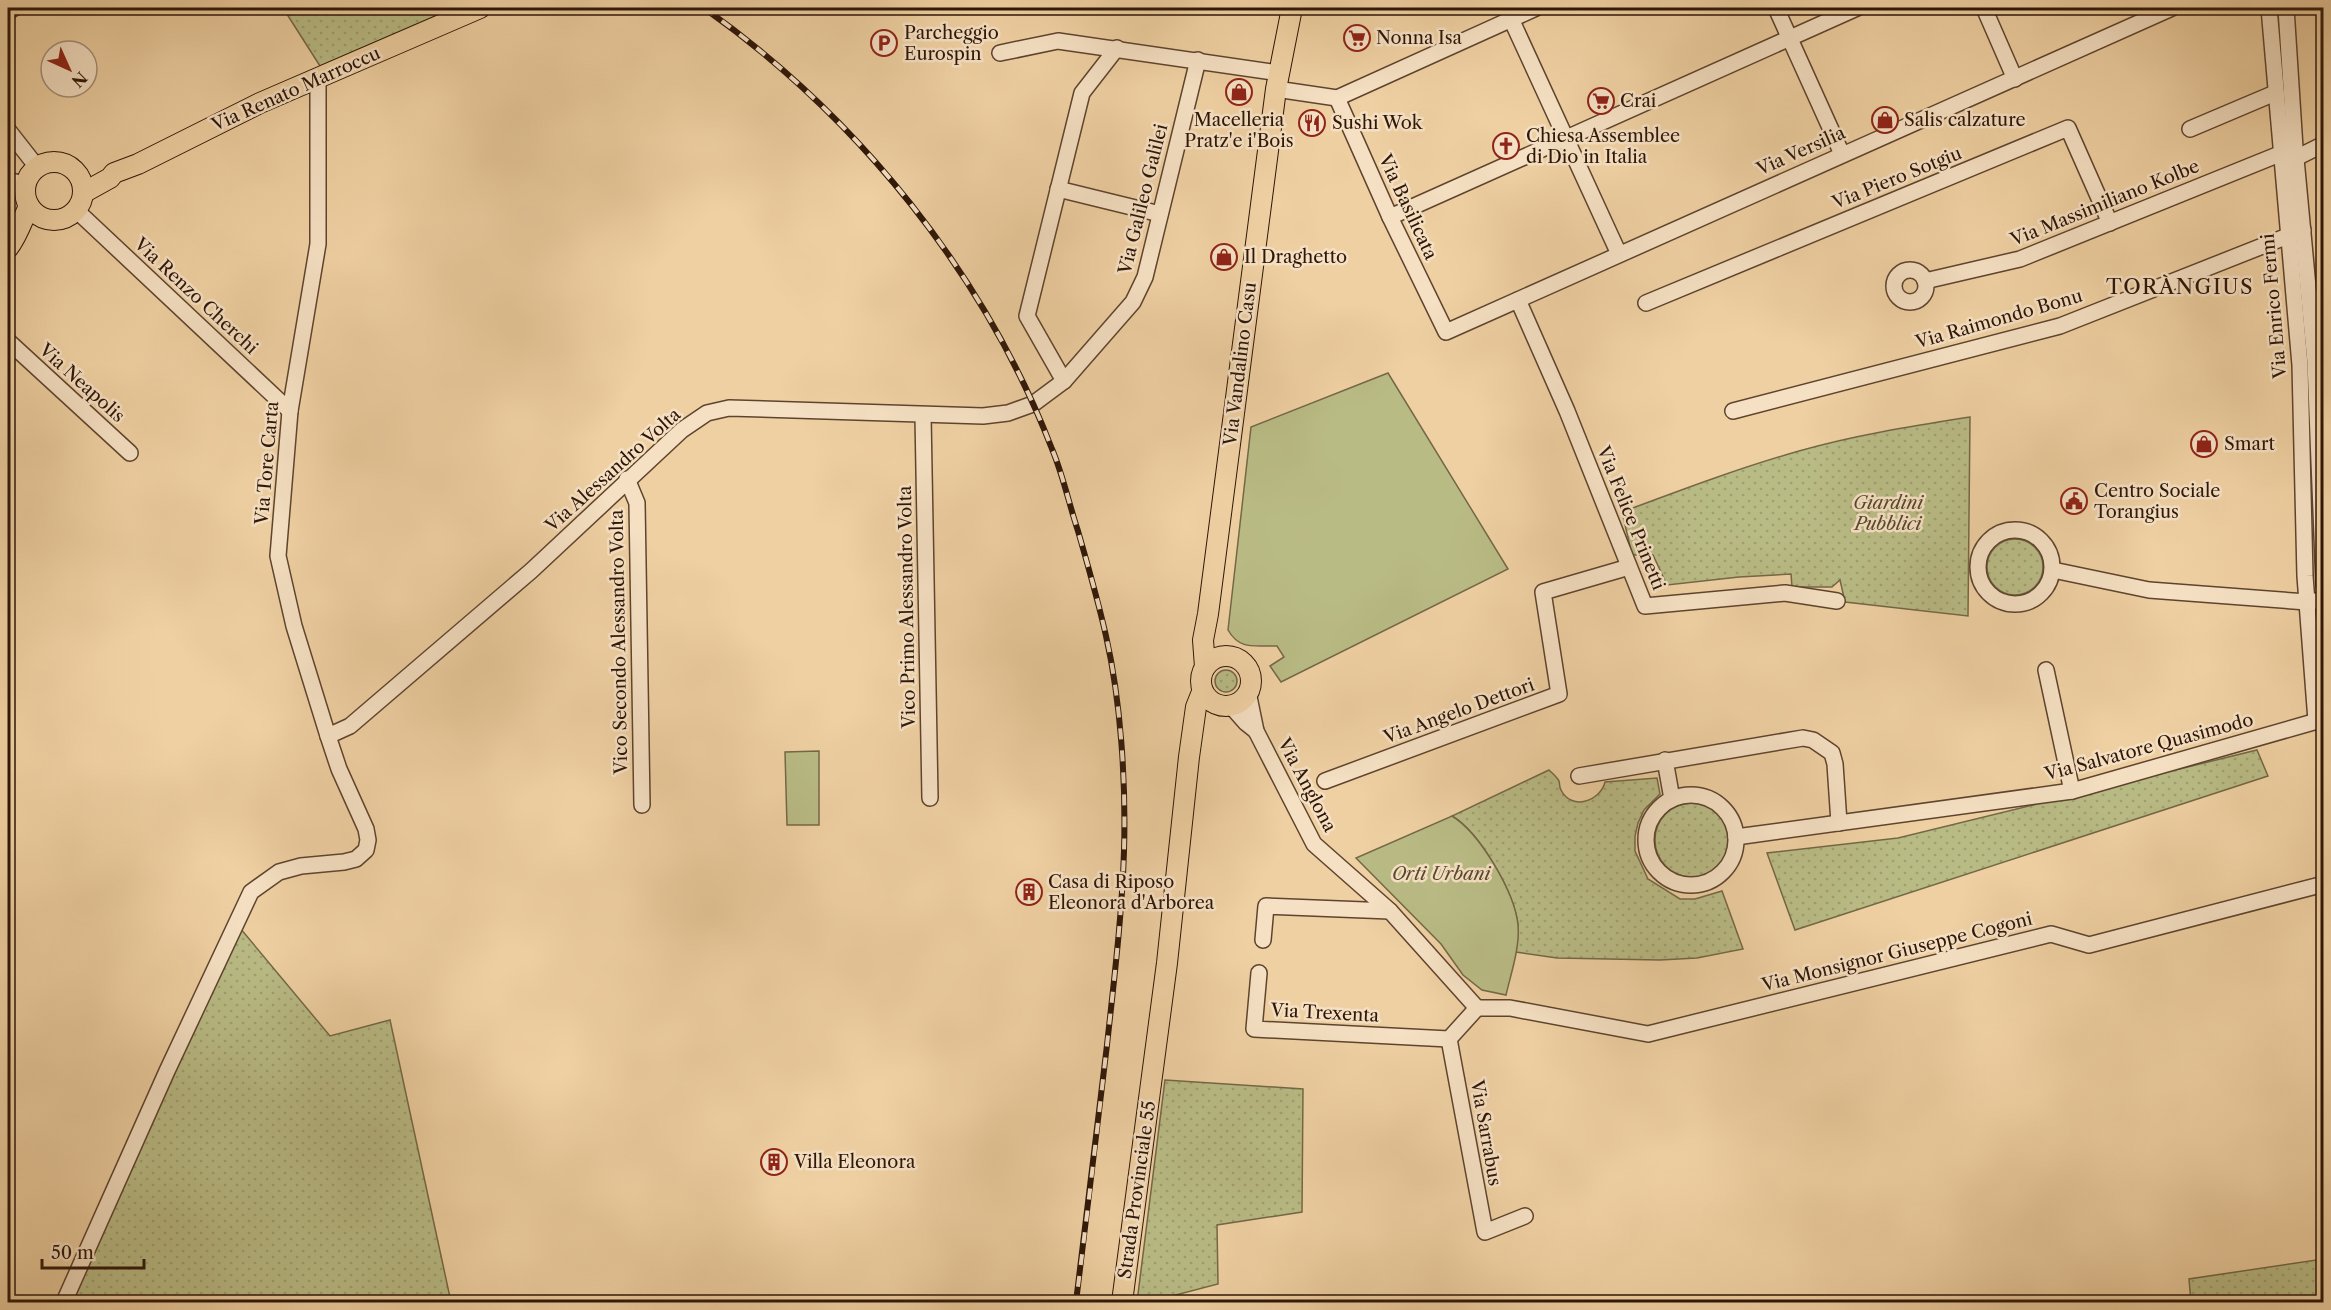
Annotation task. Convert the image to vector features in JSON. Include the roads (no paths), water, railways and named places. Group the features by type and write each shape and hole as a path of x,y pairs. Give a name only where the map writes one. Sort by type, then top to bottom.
{"main road":[{"name":"Via Renato Marroccu","path":"79,192 107,171 114,173 138,164 260,103 480,8"},
{"name":"Via Vandalino Casu","path":"1204,666 1203,640 1277,81 1292,8"},
{"path":"45,162 64,163 79,192 68,216 58,219 37,212 25,192 16,183 37,167 45,162"},
{"path":"13,241 19,227 37,212"},
{"name":"Via Vandalino Casu","path":"1208,614 1216,641 1231,656"},
{"path":"1218,656 1231,656 1247,667 1251,682 1248,692 1239,702 1217,701 1201,674 1204,666 1218,656"},
{"name":"Strada Provinciale 55","path":"1122,1302 1152,1078 1193,731 1217,701"}],"street":[{"path":"8,12 14,8"},
{"path":"1000,53 1059,41 1117,48 1198,60 1337,98 1508,13 1536,8"},
{"path":"1776,8 1842,154"},
{"path":"1390,217 1857,8"},
{"path":"1984,8 2015,79"},
{"name":"Via Versilia","path":"1446,332 2172,8"},
{"name":"Via Enrico Fermi","path":"2269,8 2288,236 2311,333 2300,365 2307,602 2320,720"},
{"name":"Via Enrico Fermi","path":"2286,8 2311,333 2324,585"},
{"path":"1508,13 1619,254"},
{"path":"1059,385 1027,316 1082,93 1117,48"},
{"name":"Via Galileo Galilei","path":"1059,385 1133,302 1145,278 1198,60"},
{"name":"Via Tore Carta","path":"64,1302 162,1082 251,892 279,872 301,866 356,859 366,850 368,840 366,829 339,769 328,736 294,626 278,556 291,411 318,244 318,78"},
{"path":"2190,129 2276,93"},
{"name":"Via Basilicata","path":"1337,98 1390,217 1446,332"},
{"name":"Via Piero Sotgiu","path":"1646,303 2068,128 2110,223"},
{"path":"8,130 37,167"},
{"name":"Via Massimiliano Kolbe","path":"1925,281 2020,259 2280,154 2296,153 2324,144"},
{"path":"1058,189 1160,214"},
{"name":"Via Renzo Cherchi","path":"79,192 291,411"},
{"name":"Via Raimondo Bonu","path":"1733,411 2060,326 2303,230"},
{"name":"Via Felice Prinetti","path":"1518,300 1567,411 1645,606 1785,593 1838,601"},
{"name":"Via Neapolis","path":"8,342 130,453"},
{"name":"Via Alessandro Volta","path":"328,736 350,726 513,587 682,430 707,413 729,408 923,416 983,416 1008,413 1033,404 1059,385"},
{"name":"Vico Primo Alessandro Volta","path":"923,416 930,798"},
{"name":"Vico Secondo Alessandro Volta","path":"627,479 637,503 642,806"},
{"path":"2012,530 2025,531 2037,536 2046,545 2051,556 2053,570 2044,591 2034,599 2011,604 2000,601 1983,585 1979,574 1979,562 1982,550 1999,533 2012,530"},
{"name":"Via Angelo Dettori","path":"1325,781 1559,694 1543,591 1629,567"},
{"path":"2053,570 2148,591 2307,602 2324,600"},
{"path":"2046,670 2072,792"},
{"name":"Via Anglona","path":"1248,692 1256,731 1314,844 1390,911 1477,1008"},
{"name":"Via Anglona","path":"1217,701 1256,731"},
{"name":"Via Salvatore Quasimodo","path":"1736,837 2072,792 2320,720"},
{"path":"1579,776 1803,738 1813,740 1832,753 1835,764 1839,823"},
{"path":"1665,760 1672,800"},
{"path":"1692,795 1711,799 1724,809 1734,825 1736,837 1733,858 1723,873 1709,882 1691,886 1674,882 1659,872 1649,858 1646,840 1649,823 1660,808 1672,800 1692,795"},
{"name":"Via Monsignor Giuseppe Cogoni","path":"1477,1008 1510,1008 1648,1034 2051,934 2089,945 2324,884"},
{"path":"1263,940 1266,906 1390,911"},
{"name":"Via Trexenta","path":"1259,973 1254,1029 1449,1039"},
{"path":"1449,1039 1477,1008"},
{"name":"Via Sarrabus","path":"1449,1039 1485,1232 1525,1216"}],"railway":[{"path":"704,8 760,51 814,98 864,149 910,203 953,261 991,321 1024,384 1063,479 1093,583 1115,688 1123,770 1124,851 1115,972 1076,1302"}],"place":[{"name":"Nonna Isa","path":"1357,38"},
{"name":"Parcheggio Eurospin","path":"884,43"},
{"name":"Macelleria Pratz'e i'Bois","path":"1239,92"},
{"name":"Crai","path":"1601,101"},
{"name":"Salis calzature","path":"1885,120"},
{"name":"Sushi Wok","path":"1312,123"},
{"name":"Chiesa Assemblee di Dio in Italia","path":"1506,146"},
{"name":"Il Draghetto","path":"1224,257"},
{"name":"Smart","path":"2204,444"},
{"name":"Centro Sociale Torangius","path":"2074,501"},
{"name":"Casa di Riposo Eleonora d'Arborea","path":"1029,892"},
{"name":"Villa Eleonora","path":"774,1162"}],"district":[{"name":"TORÀNGIUS","path":"2180,287"}],"park label":[{"name":"Giardini Pubblici","path":"1888,513"},
{"name":"Orti Urbani","path":"1441,874"}]}
